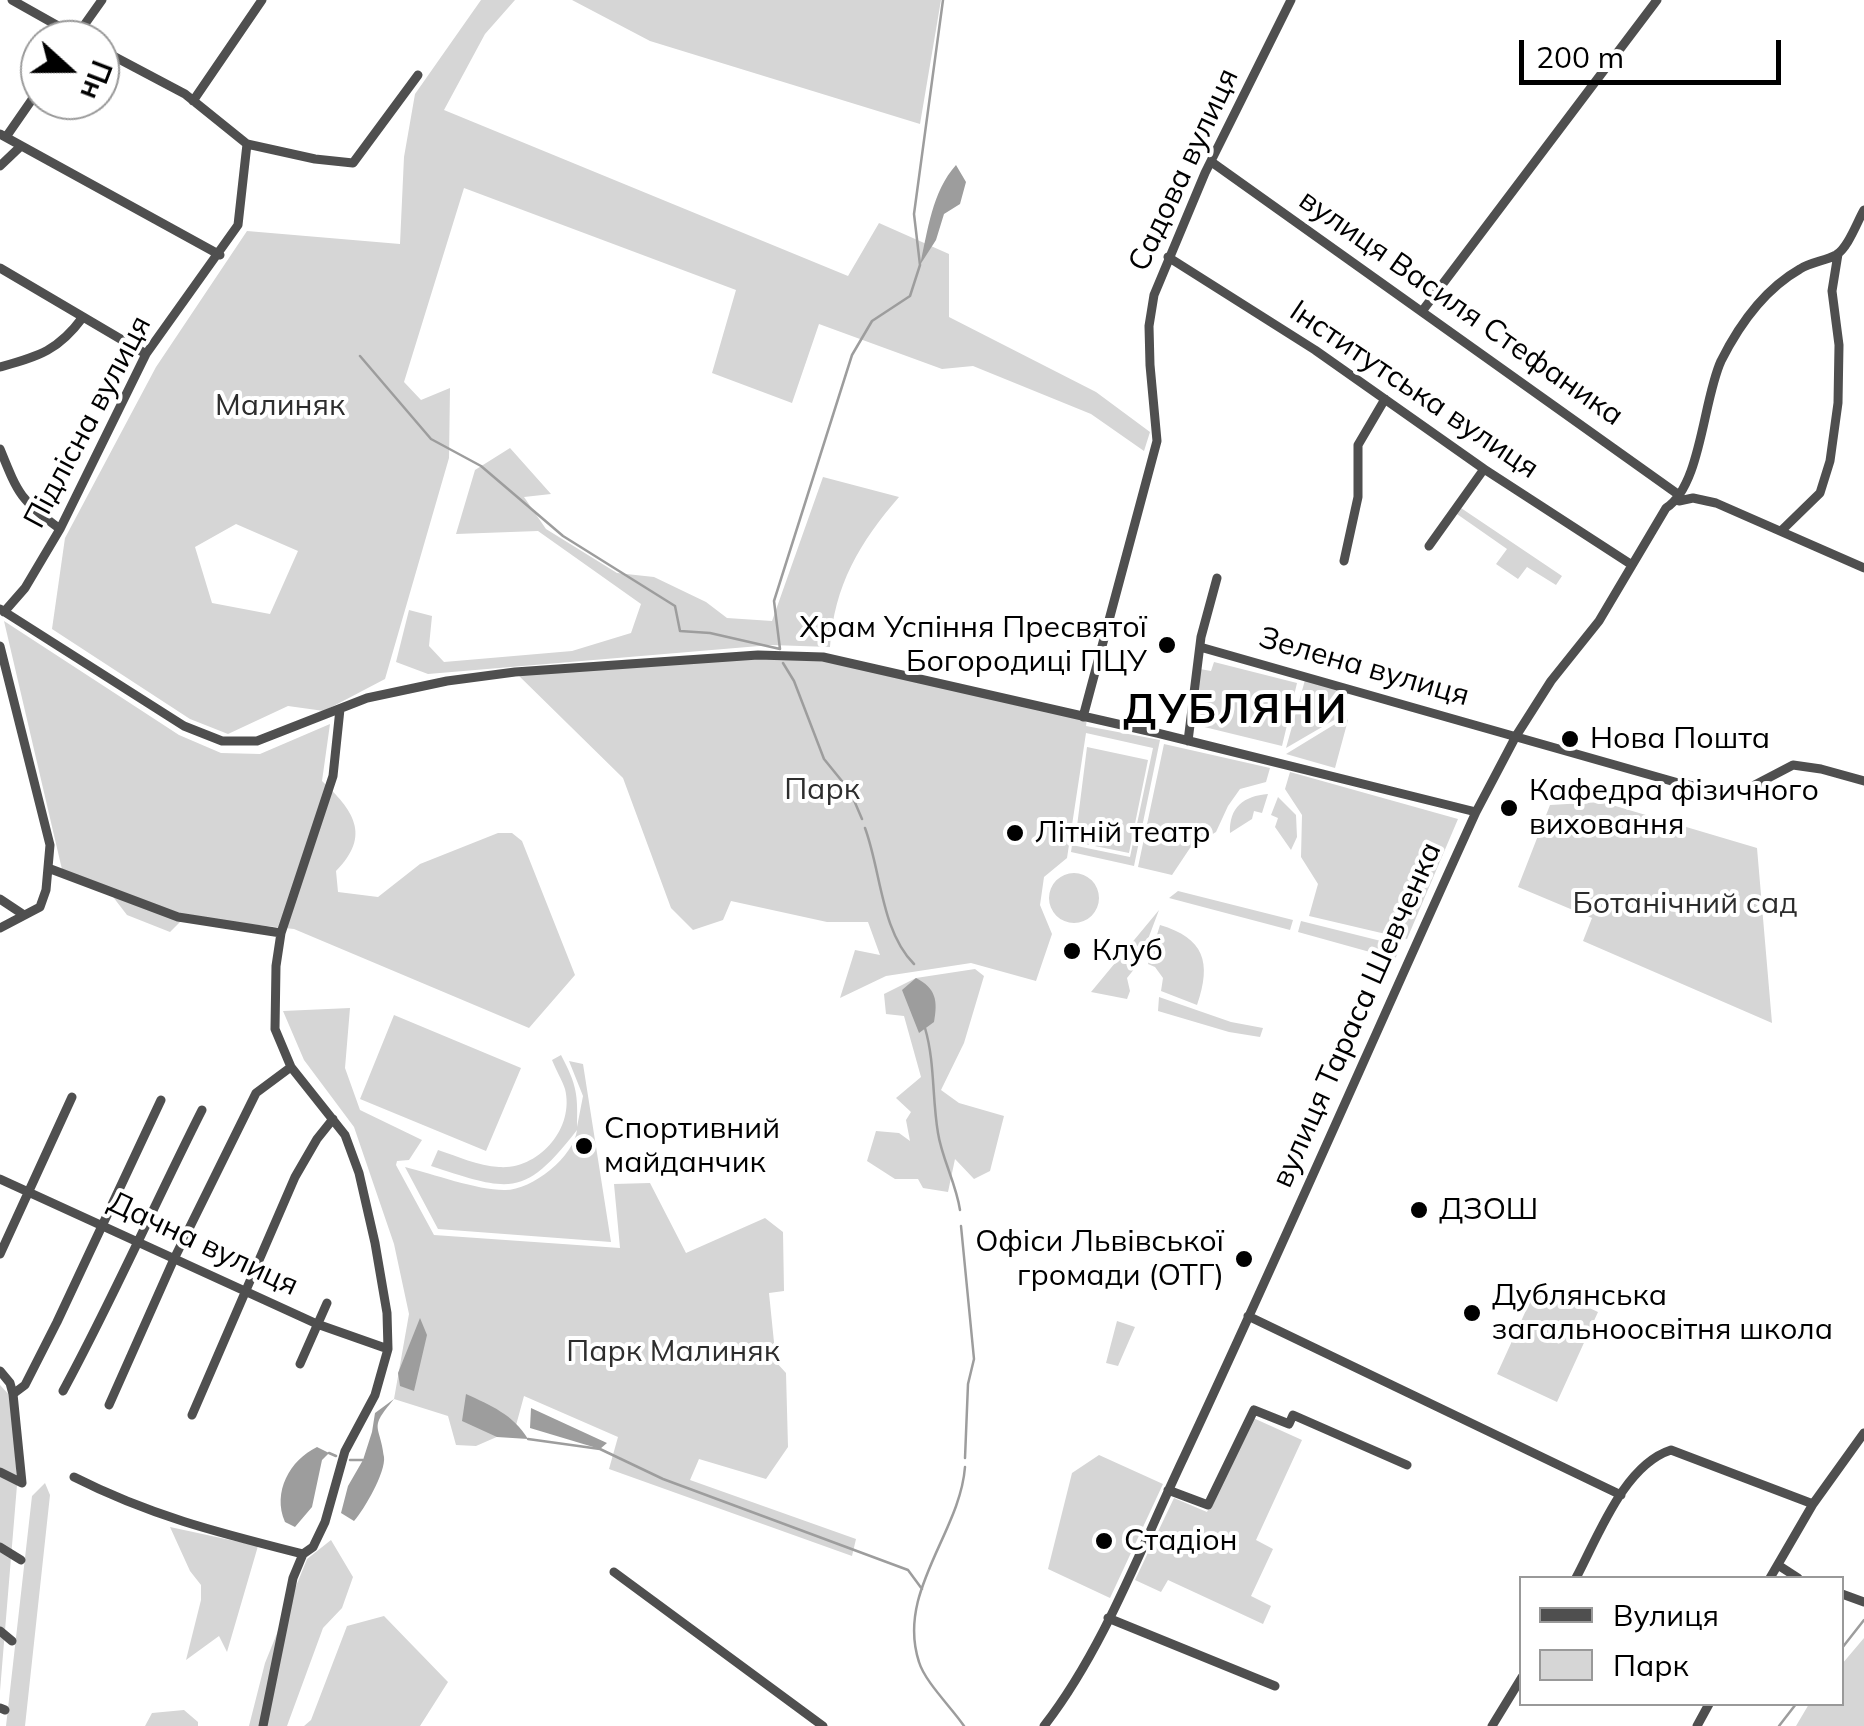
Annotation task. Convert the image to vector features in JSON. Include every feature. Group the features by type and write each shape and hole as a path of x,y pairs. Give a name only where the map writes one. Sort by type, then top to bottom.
{"street":[{"path":"12,0 46,20"},
{"path":"193,101 262,0"},
{"name":"Садова вулиця","path":"1083,717 1154,459 1157,441 1149,326 1154,295 1168,257 1291,0"},
{"path":"1423,310 1657,0"},
{"path":"120,60 193,101 247,144 314,160 353,163 418,75"},
{"path":"20,113 3,135 220,255"},
{"name":"Підлісна вулиця","path":"2,611 25,588 60,529 146,354 238,225 247,144"},
{"path":"0,166 21,146"},
{"name":"вулиця Василя Стефаника","path":"1212,163 1423,310 1679,498"},
{"path":"1781,532 1820,493 1827,476 1838,413 1839,346 1832,290 1838,254 1864,210"},
{"name":"вулиця Тараса Шевченка","path":"1044,1726 1068,1696 1108,1618 1476,812 1516,736 1550,681 1599,621 1666,508 1679,498 1698,454 1715,376 1736,334 1756,306 1784,280 1808,265 1838,254"},
{"name":"Інститутська вулиця","path":"1168,257 1315,350 1484,469 1632,565"},
{"path":"0,268 146,354"},
{"path":"0,368 42,354 65,340 83,317"},
{"path":"1344,562 1358,497 1358,445 1385,399"},
{"path":"0,449 17,492 60,529"},
{"path":"1429,546 1484,469"},
{"path":"1679,498 1709,500 1864,568"},
{"path":"1188,741 1200,647 1217,578"},
{"path":"2,611 200,735 222,741 257,741 405,688 515,672 758,655 823,658 1476,812"},
{"path":"0,646 50,845 46,890 40,907 0,928"},
{"name":"Зелена вулиця","path":"1200,647 1682,784 1724,791 1749,788 1793,765 1864,781"},
{"path":"263,1726 293,1578 303,1554 313,1547 326,1522 345,1451 376,1396 388,1349 384,1296 359,1173 345,1135 292,1068 275,1029 276,966 282,933 334,776 340,710"},
{"path":"48,868 178,916 282,933"},
{"path":"0,899 24,915"},
{"path":"109,1405 174,1259 256,1094 292,1068"},
{"path":"0,1254 72,1097"},
{"path":"13,1394 24,1385 161,1100"},
{"path":"64,1391 202,1110"},
{"path":"192,1414 296,1176 333,1119"},
{"name":"Дачна вулиця","path":"0,1179 317,1324 388,1349"},
{"path":"300,1364 326,1303"},
{"path":"1248,1316 1621,1495"},
{"path":"0,1371 13,1394 22,1484 0,1472"},
{"path":"1168,1490 1208,1505 1254,1410 1289,1424 1293,1415 1408,1466"},
{"path":"1771,1576 1813,1504 1864,1432"},
{"path":"1577,1576 1635,1474 1654,1456 1671,1450 1813,1504"},
{"path":"74,1477 126,1504 186,1525 303,1554"},
{"path":"0,1547 21,1560"},
{"path":"1778,1565 1795,1576"},
{"path":"614,1572 823,1726"},
{"path":"1108,1618 1275,1686"},
{"path":"0,1631 12,1641"},
{"path":"1492,1726 1519,1681"}],"green space":[{"name":"Малиняк","path":"481,0 515,0 485,34 444,110 848,276 879,223 949,254 949,317 1096,392 1150,432 1144,451 1091,414 973,366 942,369 819,324 792,403 712,373 736,290 464,188 404,382 421,400 450,388 449,458 385,679 324,711 288,706 228,734 190,719 52,629 65,538 156,367 247,231 400,244 404,157 415,94","holes":["236,524 298,551 270,614 212,603 195,547"]},
{"path":"572,0 941,0 920,124 650,41"},
{"path":"510,448 551,494 524,497 546,529 617,573 654,577 706,602 727,618 772,621 823,477 899,497 851,566 837,604 830,647 771,645 428,674 396,662 409,610 432,616 429,646 444,662 572,651 631,633 641,604 538,531 456,534 475,470"},
{"path":"1458,506 1562,576 1556,585 1527,567 1518,579 1496,564 1507,549 1454,512"},
{"path":"4,621 179,735 221,753 260,754 330,724 322,781 350,813 356,834 347,858 336,871 338,892 378,897 420,864 498,833 512,833 522,841 575,975 529,1028 294,929 185,917 170,932 127,915 110,893 64,878"},
{"name":"Парк","path":"758,655 823,657 1087,718 1086,726 1160,740 1134,866 1071,852 1072,845 1130,857 1153,748 1086,733 1067,858 1044,877 1040,905 1052,934 1036,981 971,963 886,976 840,998 855,950 880,955 868,922 827,922 731,901 723,920 693,930 671,908 623,778 515,672"},
{"path":"1214,662 1297,683 1282,746 1192,724 1200,669 1211,671"},
{"path":"1305,680 1348,692 1341,716 1286,748"},
{"path":"1345,718 1348,720 1335,768 1286,754"},
{"path":"1164,744 1270,768 1266,782 1240,789 1216,832 1190,848 1172,875 1138,867"},
{"path":"1087,747 1148,760 1129,853 1075,842"},
{"path":"1290,772 1458,819 1407,939 1309,916 1318,884 1301,857 1302,815 1285,789"},
{"path":"1268,794 1262,813 1254,811 1252,819 1230,833 1232,816 1240,804"},
{"path":"1278,797 1296,815 1297,837 1291,850 1275,827 1278,818 1271,815"},
{"name":"Ботанічний сад","path":"1602,802 1757,848 1772,1023 1583,941 1592,918 1518,887 1550,805"},
{"path":"1074,873 1091,881 1099,898 1091,915 1074,923 1057,915 1049,898 1057,881"},
{"path":"1178,891 1293,920 1290,930 1169,898"},
{"path":"1159,910 1139,963 1127,978 1127,999 1091,992"},
{"path":"1301,921 1401,946 1395,959 1298,932"},
{"path":"1160,925 1186,937 1201,954 1204,976 1197,1005 1161,991 1163,978 1148,964"},
{"path":"975,969 984,976 964,1043 941,1090 959,1103 1004,1116 990,1171 974,1179 955,1159 948,1192 923,1188 918,1179 895,1179 867,1161 876,1131 899,1133 910,1141 906,1120 911,1112 896,1098 921,1077 904,1016 886,1014 884,994 916,978"},
{"path":"1159,997 1231,1022 1263,1028 1260,1037 1158,1011"},
{"name":"Парк Малиняк","path":"350,1008 345,1068 360,1110 422,1140 409,1160 397,1161 396,1165 434,1235 620,1248 614,1184 650,1183 686,1253 765,1218 783,1232 784,1291 769,1293 776,1362 786,1373 788,1447 766,1479 699,1459 690,1480 856,1539 852,1556 609,1469 618,1437 524,1396 515,1429 476,1446 456,1445 448,1416 394,1399 409,1314 394,1244 354,1127 304,1060 283,1011"},
{"path":"394,1015 521,1068 486,1151 360,1099"},
{"name":"Спортивний майданчик","path":"561,1055 575,1090 577,1127 583,1096 569,1061 583,1064 611,1242 438,1229 405,1167 468,1185 504,1190 538,1179 568,1151 577,1130 543,1168 514,1183 480,1181 431,1166 438,1150 499,1167 527,1162 540,1154 559,1132 567,1104 552,1060"},
{"path":"1538,1284 1598,1312 1557,1402 1497,1374"},
{"path":"1117,1321 1135,1327 1118,1366 1106,1363"},
{"path":"0,1385 12,1398 17,1485 0,1691"},
{"path":"1251,1417 1302,1440 1256,1540 1273,1549 1251,1596 1271,1606 1263,1624 1168,1580 1161,1592 1135,1580 1174,1498 1207,1512"},
{"path":"1099,1455 1163,1484 1110,1598 1048,1569 1072,1473"},
{"path":"45,1483 50,1495 25,1726 6,1726 32,1496"},
{"path":"170,1527 258,1546 227,1652 219,1636 186,1660 201,1585 190,1571"},
{"path":"331,1540 353,1577 342,1608 323,1628 287,1726 249,1726 265,1663 307,1559"},
{"path":"384,1616 448,1682 420,1726 304,1726 311,1720 347,1626"},
{"path":"1864,1638 1864,1726 1796,1726 1808,1706 1844,1706 1844,1662"},
{"path":"184,1710 198,1726 145,1726 152,1713"}],"shaded area":[{"path":"956,165 966,182 960,204 944,214 936,240 920,265 936,199"},
{"path":"916,978 932,991 936,1008 934,1022 919,1033 902,990"},
{"path":"420,1318 427,1335 414,1391 400,1386 398,1373"},
{"path":"466,1394 509,1417 528,1439 497,1437 462,1421"},
{"path":"394,1399 378,1422 384,1457 382,1472 354,1521 341,1513 348,1486 363,1460 375,1413"},
{"path":"531,1408 607,1443 600,1449 530,1428"},
{"path":"317,1447 329,1453 322,1460 312,1507 295,1527 285,1522 282,1489 299,1460"}],"waterway":[{"path":"360,356 431,439 481,466 563,536 675,606 680,631 710,633 780,649 774,601 852,355 872,321 910,296 920,265 914,214 943,0"},
{"path":"783,663 794,681 824,759 850,791 862,819"},
{"path":"865,828 888,918 914,964"},
{"path":"925,1028 938,1133 960,1210"},
{"path":"961,1226 974,1359 968,1384 965,1458"},
{"path":"528,1439 600,1449 663,1479 908,1570 922,1589"},
{"path":"329,1453 336,1456"},
{"path":"350,1460 363,1460"},
{"path":"964,1726 922,1670 914,1636 922,1587 961,1491 965,1467"},
{"path":"1844,1645 1864,1620"},
{"path":"1779,1726 1794,1706"}],"place":[{"name":"Храм Успіння Пресвятої Богородиці ПЦУ","path":"1167,645"},
{"name":"Нова Пошта","path":"1570,739"},
{"name":"Кафедра фізичного виховання","path":"1509,808"},
{"name":"Літній театр","path":"1015,833"},
{"name":"Клуб","path":"1072,951"},
{"name":"Спортивний майданчик","path":"584,1146"},
{"name":"ДЗОШ","path":"1419,1210"},
{"name":"Офіси Львівської громади (ОТГ)","path":"1244,1259"},
{"name":"Дублянська загальноосвітня школа","path":"1472,1313"},
{"name":"Стадіон","path":"1104,1541"}],"district":[{"name":"ДУБЛЯНИ","path":"1236,711"}]}
